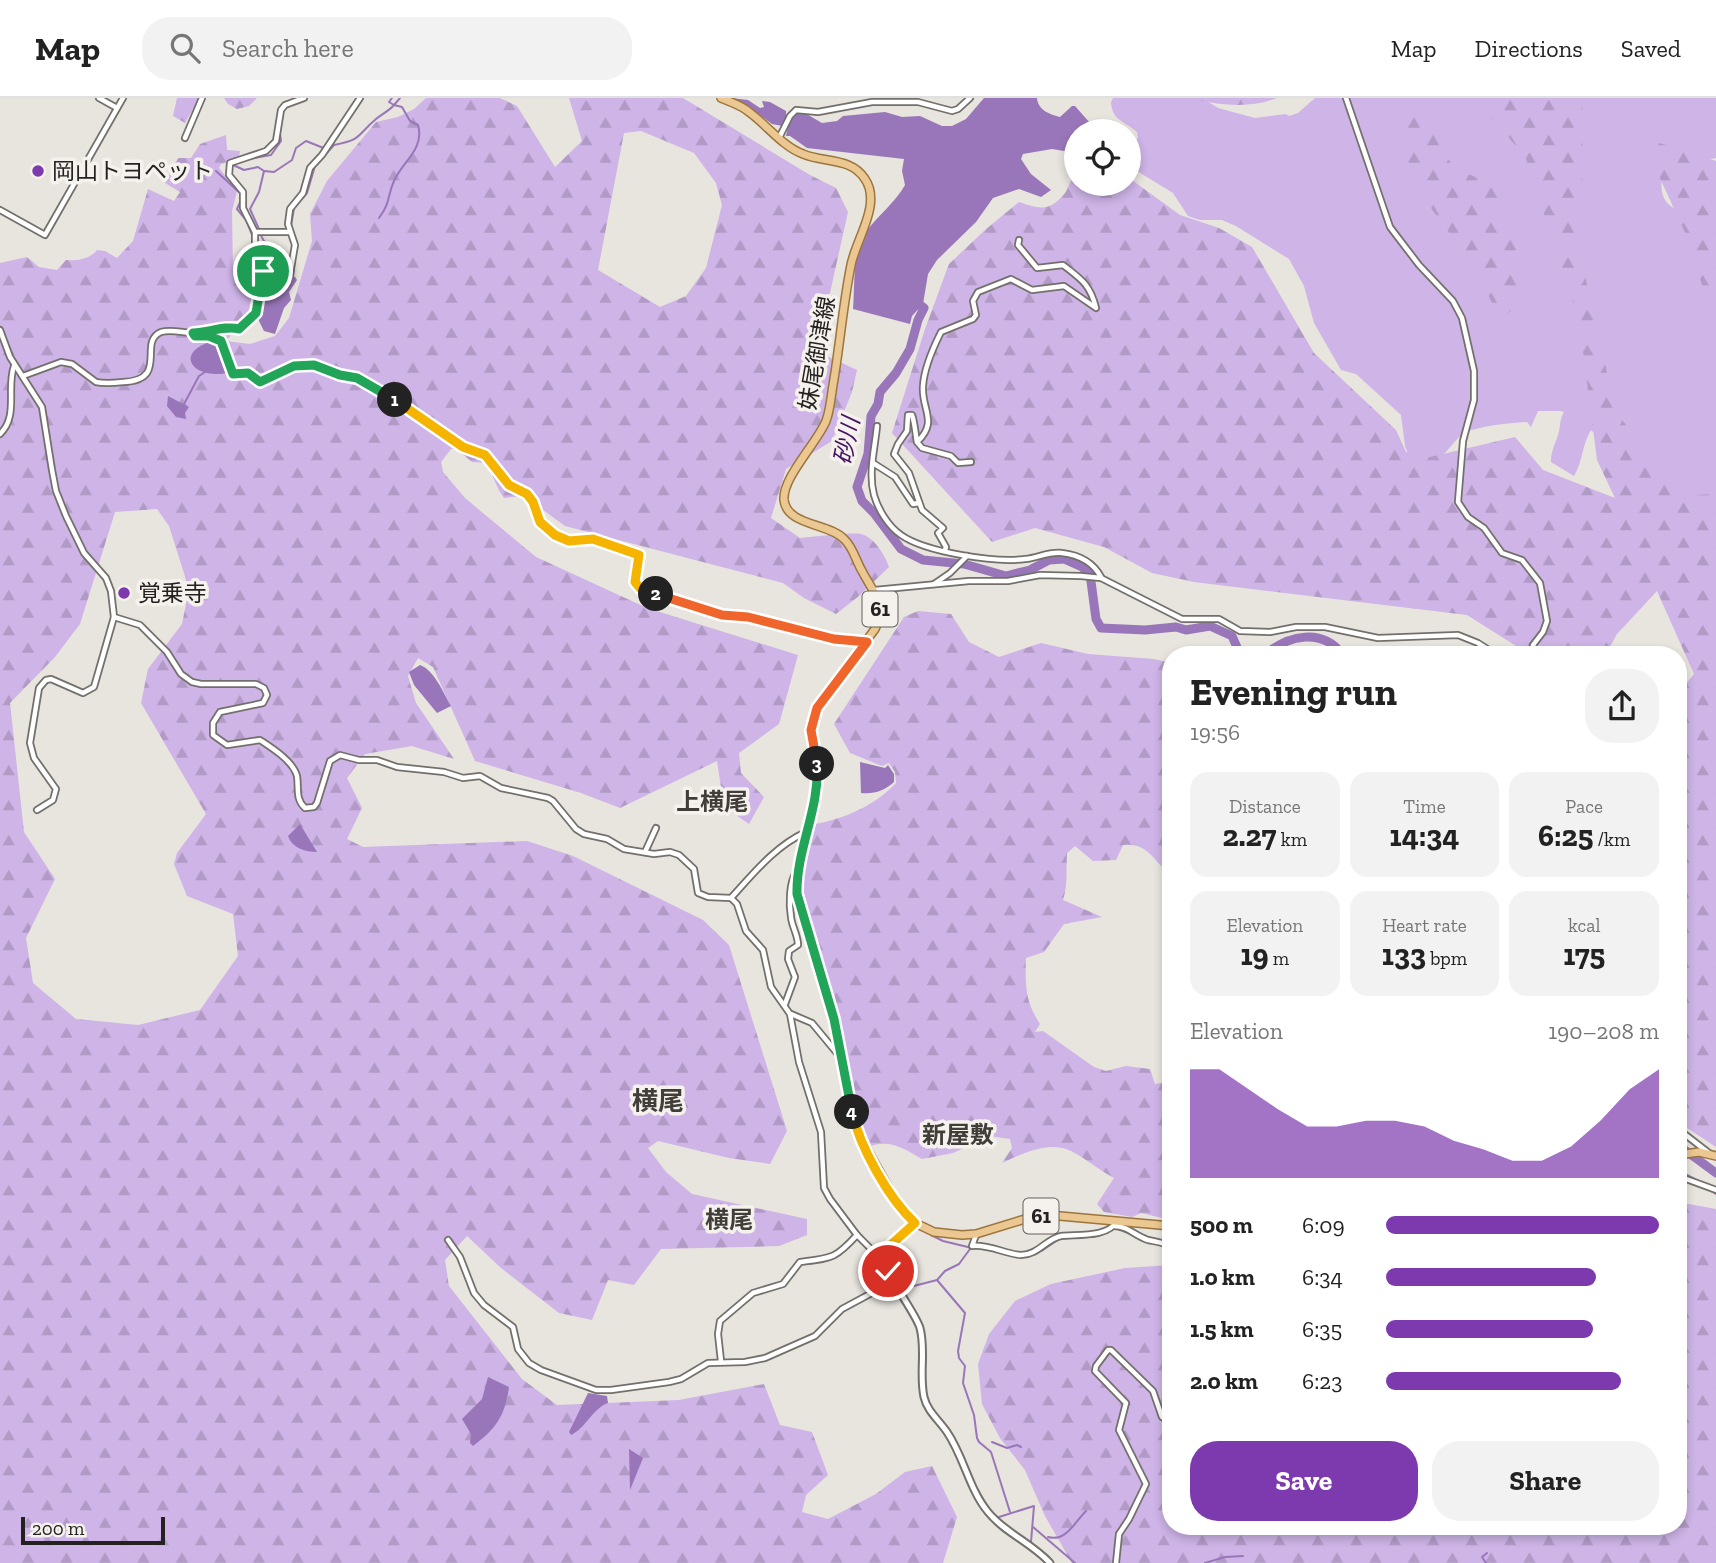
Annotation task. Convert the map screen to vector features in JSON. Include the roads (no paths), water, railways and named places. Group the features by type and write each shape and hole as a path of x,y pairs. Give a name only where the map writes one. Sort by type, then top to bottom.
{"main road":[{"name":"妹尾御津線","path":"721,98 748,111 779,138 803,154 856,168 863,175 870,193 869,211 851,262 842,338 828,415 791,479 784,498 788,511 794,516 844,538 875,590 880,615 867,642 822,701 813,720 811,730 818,782 797,872 797,894 828,996 858,1133 896,1201 915,1223"},
{"path":"1687,1153 1713,1155"},
{"name":"61","path":"915,1223 944,1234 976,1234 1025,1219 1049,1215 1162,1226"}],"street":[{"path":"99,98 117,108"},
{"path":"0,210 46,235 123,98"},
{"path":"185,138 202,98"},
{"path":"23,376 61,362 72,363 96,383 137,381 146,376 150,369 153,341 157,335 169,331 193,333 236,328 256,313 263,271 260,256 255,249 255,232 243,208 243,192 229,175 230,165 266,151 276,141 281,110 285,105 304,98"},
{"path":"263,271 290,274 295,245 289,232 290,209 303,193 310,168 326,149 359,98"},
{"path":"779,138 796,110 828,111 872,102 918,102 952,111 970,98"},
{"path":"1346,98 1390,228 1419,265 1453,301 1462,318 1474,371 1474,400 1463,440 1458,502 1468,517 1484,528 1502,553 1522,560 1540,583 1546,621 1543,632 1533,646"},
{"path":"255,232 289,232"},
{"path":"918,442 925,436 929,425 922,391 939,335 946,329 973,319 976,315 973,301 978,292 1011,279 1032,290 1064,286 1096,307 1091,290 1084,282 1063,265 1037,268 1018,245 1018,240"},
{"path":"0,330 15,365 42,407 52,470 61,503 84,553 106,578 113,600 114,617 99,672 91,690 78,692 51,679 46,680 39,688 30,732 32,752 56,789 53,800 37,810"},
{"path":"193,333 195,336 219,339 233,374 248,373 260,382 294,366 314,365 357,378 395,400 463,447 485,455 509,485 527,494 540,522 555,535 569,541 593,539 639,555 635,582 641,589 722,615 748,617 834,639 867,642"},
{"path":"0,434 9,421 11,375 15,365"},
{"path":"945,551 946,547 938,533 943,528 922,510 909,473 894,454 907,431 907,418 910,414 917,429 915,439 922,448 951,456 958,463 971,462"},
{"path":"877,426 872,481 874,495 886,519 899,534 913,542 966,557 1025,559 1056,552 1079,556 1097,570 1098,578"},
{"path":"873,463 895,477 913,504 919,503"},
{"path":"934,584 966,557"},
{"path":"875,590 969,580 1008,581 1052,574 1086,576 1098,578 1136,594 1182,619 1219,619 1241,631 1270,632 1296,627 1325,627 1378,638 1458,635 1483,646"},
{"path":"114,617 141,625 167,652 181,674 192,682 256,684 264,688 267,695 263,703 220,712 213,723 213,734 227,745 260,740 281,756 295,770 298,800 304,808 314,807 317,803 330,761 340,755 359,760 377,760 397,768 444,772 463,778 480,776 501,788 554,801 576,830 584,834 607,839 624,849 679,855 694,869 698,893 701,896 731,898 737,904 746,931 763,950 771,987 790,1014 801,1069 821,1132 824,1188 857,1235 884,1258"},
{"path":"645,852 656,828"},
{"path":"731,898 767,860 791,840 807,832"},
{"path":"785,1004 795,977 788,959 789,951 798,945 791,918 793,876 797,872"},
{"path":"790,1014 812,1023 842,1059"},
{"path":"1687,1136 1713,1155"},
{"path":"1687,1179 1712,1188"},
{"path":"915,1223 890,1244 885,1250 884,1258 894,1281 912,1309 923,1340 924,1399 958,1450 980,1502 989,1514 1050,1563"},
{"path":"976,1234 972,1246 1021,1255 1039,1250 1057,1238 1101,1231 1115,1223 1162,1245"},
{"path":"721,1361 718,1334 720,1321 753,1293 782,1284 800,1262 839,1254 857,1235"},
{"path":"447,1240 460,1257 474,1293 484,1305 513,1327 521,1354 541,1370 586,1388 611,1390 669,1382 681,1379 701,1365 721,1361 754,1362 815,1336 842,1309 894,1281"},
{"path":"1116,1563 1119,1534 1146,1484 1119,1430 1126,1403 1095,1371 1108,1350 1153,1391 1162,1417"}],"waterway":[{"path":"291,226 294,208 307,193 315,166 334,145 354,139 390,109 394,105 389,102 392,98"},
{"path":"379,218 394,181 418,141 418,125 410,121 402,107 394,105 400,98"},
{"path":"249,159 271,155 281,141 280,134"},
{"path":"259,229 250,209 259,192 264,171 274,172 292,160 296,148 306,141 326,149"},
{"path":"231,164 244,170 258,167 264,171"},
{"path":"216,171 241,194"},
{"path":"241,200 237,209 246,220 253,237"},
{"path":"260,233 277,265 290,267"},
{"path":"294,234 297,246"},
{"path":"253,243 259,260"},
{"path":"293,277 295,258"},
{"name":"砂川","path":"914,300 924,308 910,349 896,373 880,392 878,404 871,416 868,454 857,487 862,501 901,549 923,560 964,564 1006,576 1030,570 1049,560 1064,559 1090,574 1096,619 1101,628 1145,630 1176,627 1186,630 1210,626 1232,636 1236,646"},
{"path":"219,339 235,329"},
{"path":"184,404 199,376 205,372"},
{"name":"砂川","path":"1277,646 1305,637 1325,640 1334,646"},
{"name":"砂川","path":"1687,1152 1716,1173"},
{"path":"1687,1175 1706,1185"},
{"path":"1709,1189 1716,1194"},
{"path":"931,1235 972,1248"},
{"path":"1025,1257 1043,1250 1059,1239 1081,1237"},
{"path":"906,1288 937,1280 945,1271 959,1264 970,1249"},
{"path":"937,1280 965,1313 958,1351 965,1366 963,1383 974,1415 977,1438 991,1452 1010,1512"},
{"path":"992,1442 1007,1448 1017,1445 1021,1447"},
{"path":"999,1517 1034,1506 1031,1542"},
{"path":"1048,1537 1065,1534 1086,1511"},
{"path":"1033,1527 1075,1563"},
{"path":"1486,1563 1482,1557 1487,1553"},
{"path":"1205,1563 1225,1557 1243,1556"}],"place":[{"name":"岡山トヨペット","path":"38,171"},
{"name":"覚乗寺","path":"124,593"}],"district":[{"name":"上横尾","path":"712,802"},
{"name":"横尾","path":"658,1101"},
{"name":"新屋敷","path":"958,1135"},
{"name":"横尾","path":"729,1220"}]}
